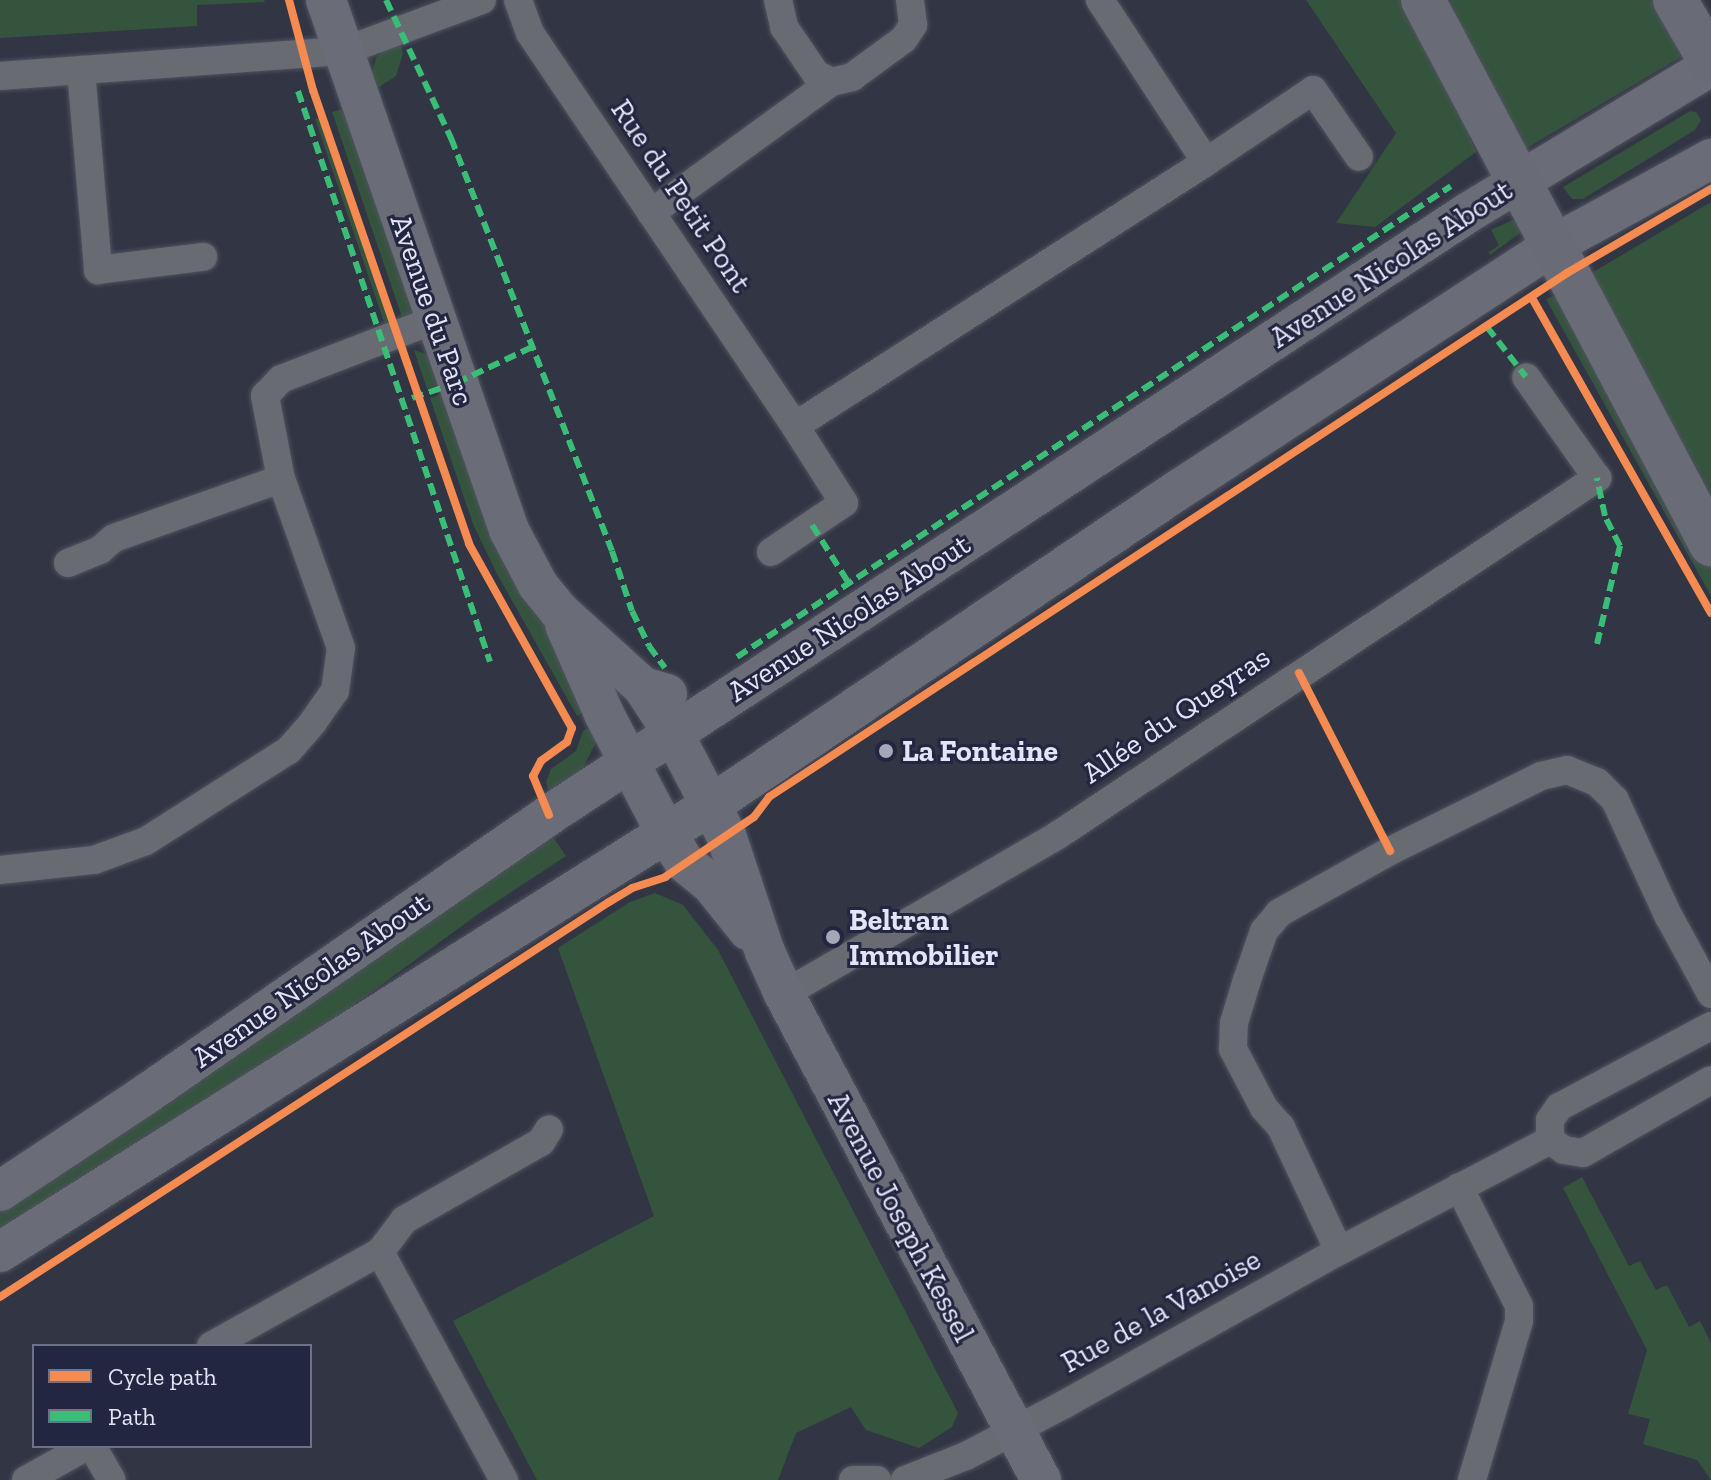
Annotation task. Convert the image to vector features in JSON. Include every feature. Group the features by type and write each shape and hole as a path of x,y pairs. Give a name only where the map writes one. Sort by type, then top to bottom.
{"main road":[{"name":"Avenue du Parc","path":"326,0 509,530 538,585 558,610 643,687 673,733"},
{"path":"1423,0 1555,244 1711,544"},
{"path":"1675,0 1711,64"},
{"name":"Avenue Nicolas About","path":"0,1191 673,733 1520,181 1711,64"},
{"name":"Avenue Nicolas About","path":"0,1252 82,1197 344,1038 665,831 711,805 1165,499 1555,244 1711,159"},
{"name":"Avenue du Parc","path":"558,610 628,763"},
{"name":"Avenue du Parc","path":"643,687 713,707"},
{"name":"Avenue Joseph Kessel","path":"673,733 726,835 765,952 784,994 1041,1480"},
{"name":"Avenue Joseph Kessel","path":"628,763 684,862 712,885 765,952"}],"street":[{"path":"0,76 344,51 482,0"},
{"name":"Rue du Petit Pont","path":"518,0 530,33 844,503 771,552"},
{"path":"778,0 784,27 816,74 831,82"},
{"path":"651,213 831,82 852,77 904,39 913,25 910,0"},
{"path":"1100,0 1206,162"},
{"path":"81,70 98,270 203,257"},
{"path":"795,426 1313,90 1359,157"},
{"path":"0,870 94,860 146,841 289,750 335,691 341,648 281,479 265,396 281,379 434,320"},
{"name":"Allée du Queyras","path":"784,994 1058,835 1597,478 1526,377"},
{"path":"68,563 100,550 114,538 281,479"},
{"path":"1339,1251 1281,1127 1264,1108 1233,1049 1234,1023 1247,980 1264,931 1279,913 1404,844 1541,776 1567,770 1597,782 1615,800 1668,915 1711,994"},
{"path":"1711,1026 1559,1107 1550,1120 1550,1140 1564,1150 1583,1153 1711,1080"},
{"path":"215,1344 380,1252 404,1220 541,1142 549,1129"},
{"name":"Rue de la Vanoise","path":"905,1480 966,1456 1016,1430 1339,1251 1550,1140"},
{"path":"1459,1187 1519,1306 1519,1321 1472,1480"},
{"path":"380,1252 504,1480"},
{"path":"26,1480 86,1448"},
{"path":"91,1448 112,1480"},
{"path":"853,1480 877,1480"}],"green space":[{"path":"0,0 265,2 197,5 197,26 0,38"},
{"path":"1306,0 1403,0 1450,89 1476,152 1375,227 1336,223 1396,133"},
{"path":"1449,0 1655,0 1686,54 1520,152"},
{"path":"400,41 403,54 396,76 376,89 372,73 376,58 387,46"},
{"path":"349,107 415,307 404,323 332,112"},
{"path":"1690,111 1696,112 1701,120 1695,130 1583,199 1572,199 1563,187"},
{"path":"320,117 393,329 387,331 315,119"},
{"path":"1711,202 1711,496 1590,274"},
{"path":"1517,218 1527,228 1490,255 1489,252 1499,245 1491,230"},
{"path":"1553,296 1571,305 1711,563 1711,596 1546,299"},
{"path":"414,350 429,355 444,383 427,389"},
{"path":"448,392 590,709 577,716 497,574 473,524 430,398"},
{"path":"594,725 596,742 583,768 550,795 546,782 551,769 576,751 583,731"},
{"path":"551,834 566,856 481,912 344,1012 0,1237 0,1203"},
{"path":"655,893 683,905 718,950 958,1413 952,1427 919,1448 866,1430 851,1407 796,1433 778,1480 537,1480 453,1321 654,1216 558,948 630,902"},
{"path":"1582,1177 1629,1266 1640,1261 1656,1290 1667,1285 1689,1327 1700,1321 1711,1343 1711,1480 1697,1460 1643,1444 1650,1419 1628,1414 1647,1350 1563,1188"}],"marked path":[{"path":"386,0 451,138 612,551 632,611 649,646 665,668"},
{"path":"298,91 490,662"},
{"path":"737,657 1451,186"},
{"path":"1487,327 1526,377"},
{"path":"412,398 456,383 530,348"},
{"path":"1597,478 1605,516 1620,546 1597,644"},
{"path":"812,525 848,582"}],"cycle path":[{"path":"289,0 313,90 469,544 572,728 567,742 541,761 533,776 549,815"},
{"path":"0,1297 609,902 632,888 665,877 754,817 769,797 1567,273 1711,189"},
{"path":"1532,298 1711,613"},
{"path":"1299,673 1390,851"}],"place":[{"name":"La Fontaine","path":"886,751"},
{"name":"Beltran Immobilier","path":"833,937"}]}
